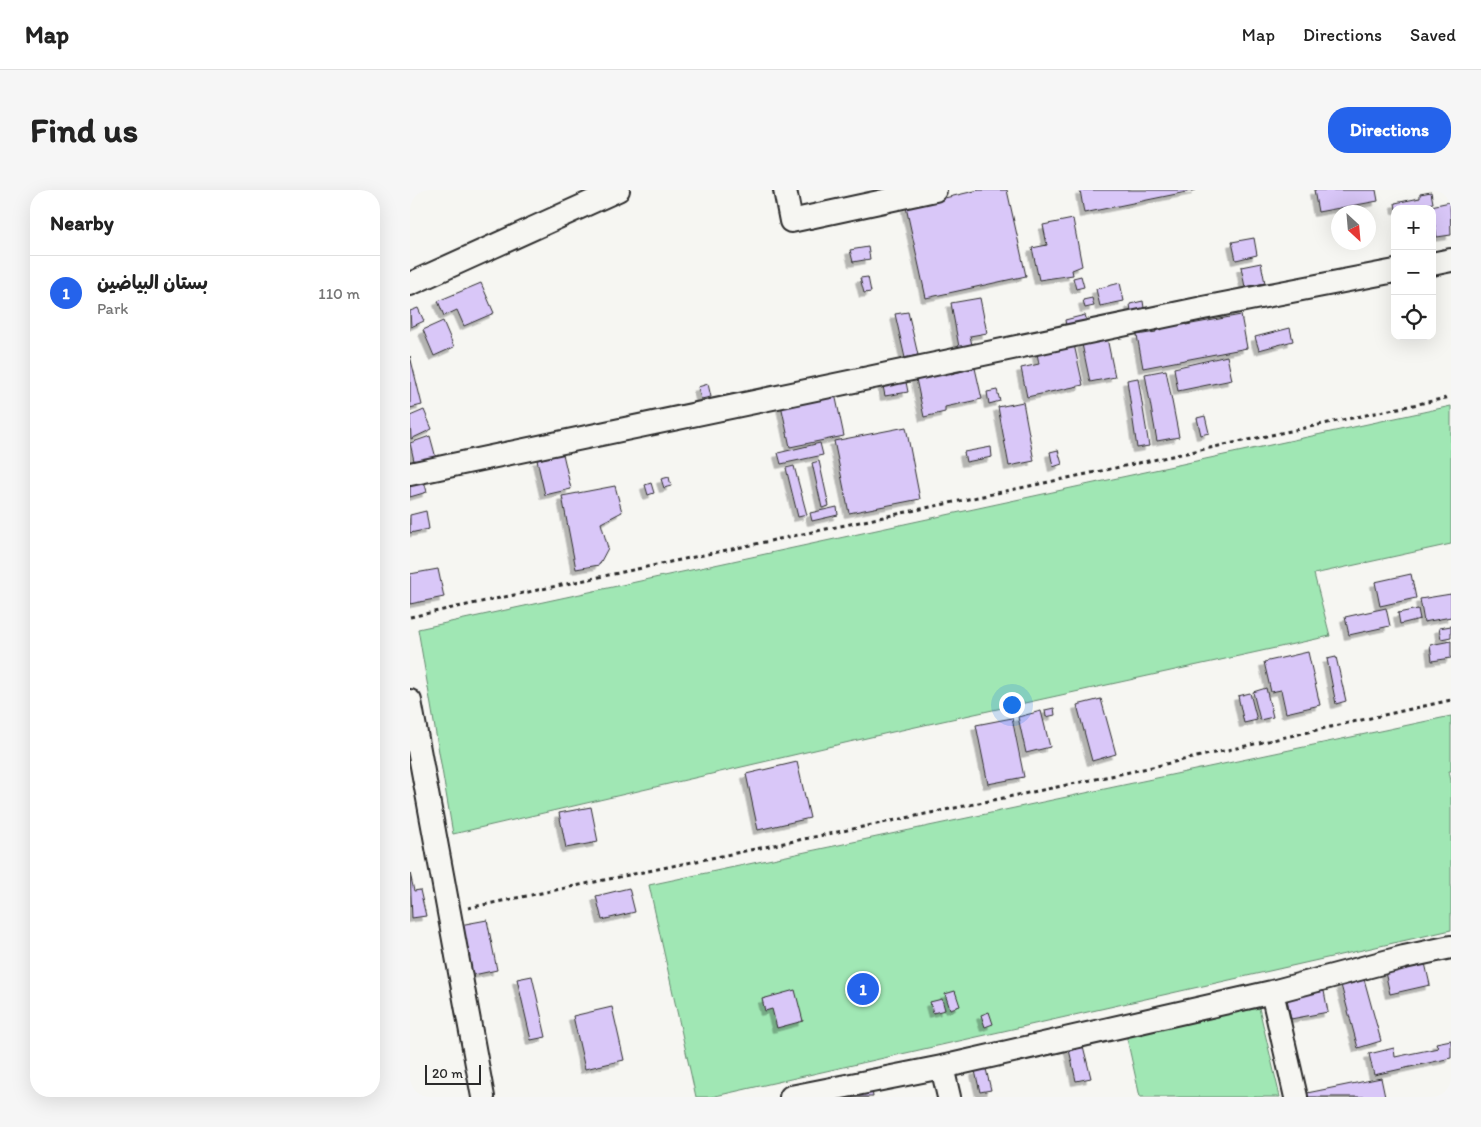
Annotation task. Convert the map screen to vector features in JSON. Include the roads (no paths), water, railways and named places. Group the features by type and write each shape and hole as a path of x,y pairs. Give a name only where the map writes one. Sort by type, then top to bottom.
{"street":[{"path":"410,284 618,190"},
{"path":"784,190 791,221 935,190"},
{"path":"1436,263 1451,260"},
{"path":"410,474 1183,312 1391,272"},
{"path":"410,701 483,1097"},
{"path":"791,1097 942,1067 1272,992 1404,957 1451,947"},
{"path":"1272,992 1296,1097"},
{"path":"942,1067 949,1097"}],"place":[{"name":"بستان البياضين","path":"863,989"}]}
